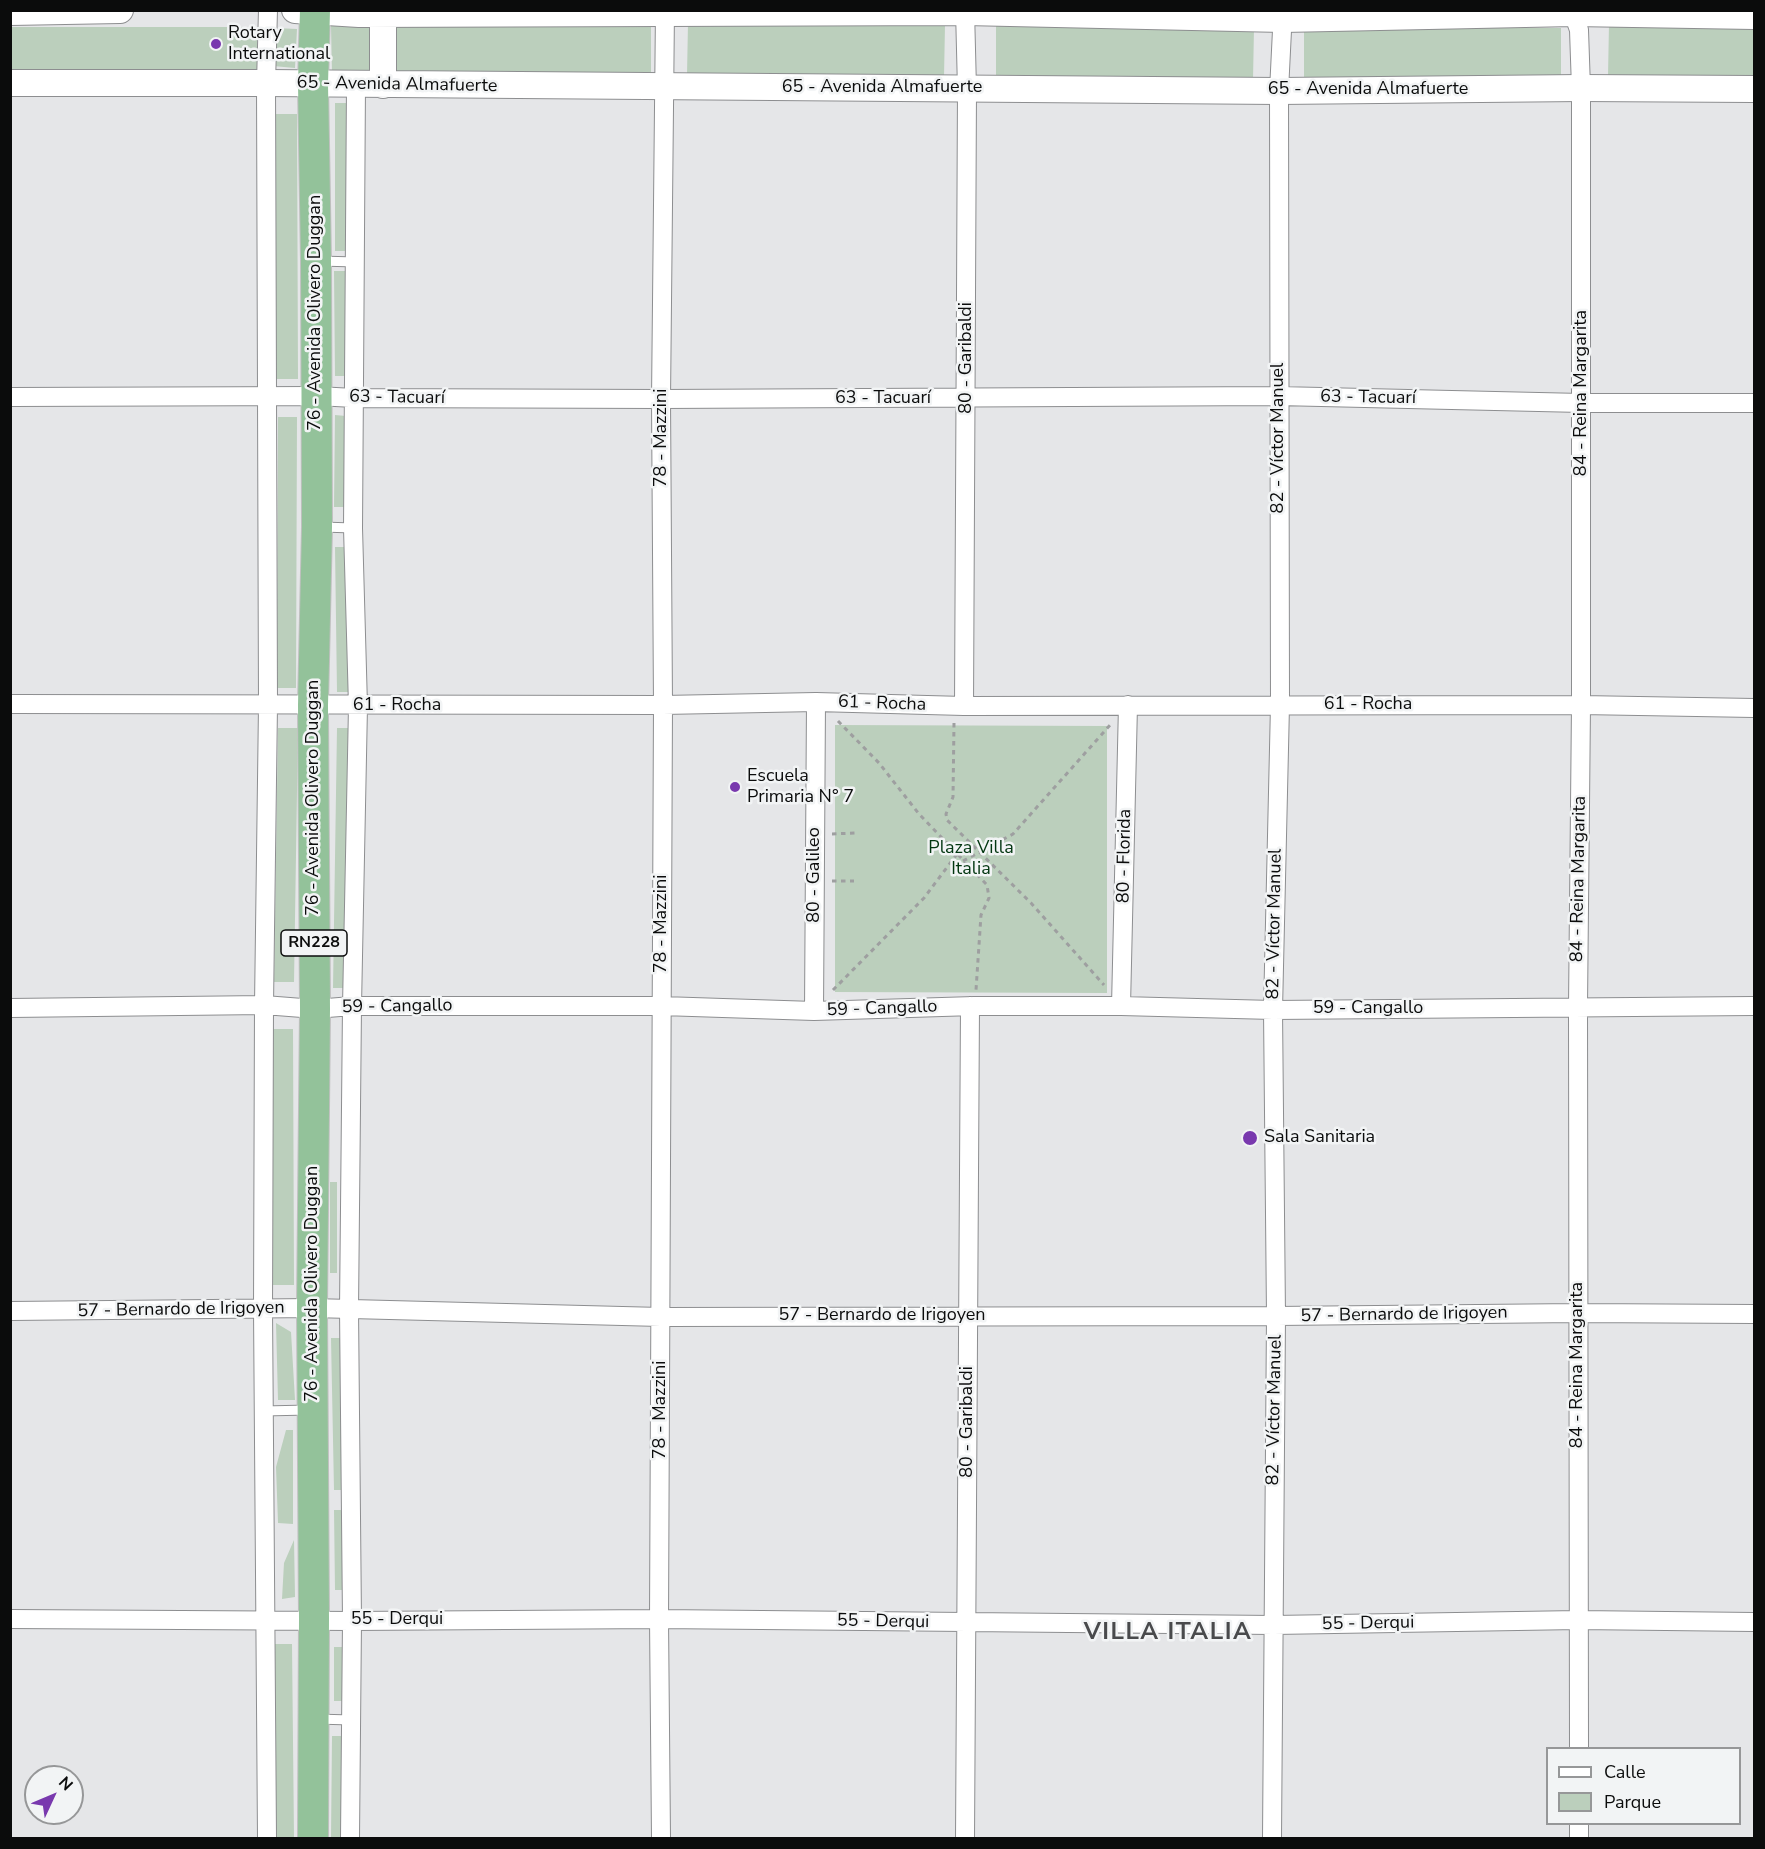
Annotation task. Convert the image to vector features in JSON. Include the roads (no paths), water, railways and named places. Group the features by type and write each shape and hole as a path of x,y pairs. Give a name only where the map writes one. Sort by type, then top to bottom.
{"highway":[{"name":"76 - Avenida Olivero Duggan","path":"308,11 313,84 317,527 313,705 315,1009 312,1308 313,1839"}],"main road":[{"path":"10,12 120,10"},
{"path":"308,11 367,13 965,11 1283,15 1572,12 1755,16"},
{"path":"367,13 383,85"},
{"name":"65 - Avenida Almafuerte","path":"10,84 266,83 1279,91 1581,88 1755,90"}],"street":[{"path":"267,1839 263,1309 268,705 266,83 268,10"},
{"name":"78 - Mazzini","path":"661,1839 663,705 661,399 664,11"},
{"name":"80 - Garibaldi","path":"959,706 967,399 965,11"},
{"name":"84 - Reina Margarita","path":"1572,12 1579,30 1581,88 1582,403 1578,1007 1579,1747"},
{"name":"82 - Víctor Manuel","path":"1272,1839 1276,1316 1273,1010 1280,705 1279,91 1283,15"},
{"name":"76 - Avenida Olivero Duggan","path":"350,1839 352,1620 349,1309 358,706 353,528 356,85"},
{"name":"63 - Tacuarí","path":"10,397 967,399 1278,396 1582,403 1755,403"},
{"name":"61 - Rocha","path":"10,704 358,706 816,702 959,706 1581,705 1755,708"},
{"name":"80 - Galileo","path":"814,1011 816,702"},
{"name":"80 - Florida","path":"1121,1005 1128,705"},
{"name":"59 - Cangallo","path":"10,1008 264,1005 315,1009 352,1006 662,1006 814,1011 972,1006 1121,1005 1273,1010 1755,1006"},
{"name":"80 - Garibaldi","path":"965,1839 972,1006"},
{"name":"57 - Bernardo de Irigoyen","path":"10,1311 312,1308 662,1317 1755,1314"},
{"name":"55 - Derqui","path":"10,1619 660,1619 1274,1625 1578,1620 1755,1622"}],"lane":[{"path":"316,261 356,262"},
{"path":"317,527 353,528"},
{"path":"263,1411 313,1410"},
{"path":"314,1719 351,1720"}],"place":[{"name":"Rotary International","path":"216,44"},
{"name":"Escuela Primaria N° 7","path":"735,787"},
{"name":"Sala Sanitaria","path":"1250,1138"}],"district":[{"name":"VILLA ITALIA","path":"1168,1633"}],"park label":[{"name":"Plaza Villa Italia","path":"971,859"}]}
